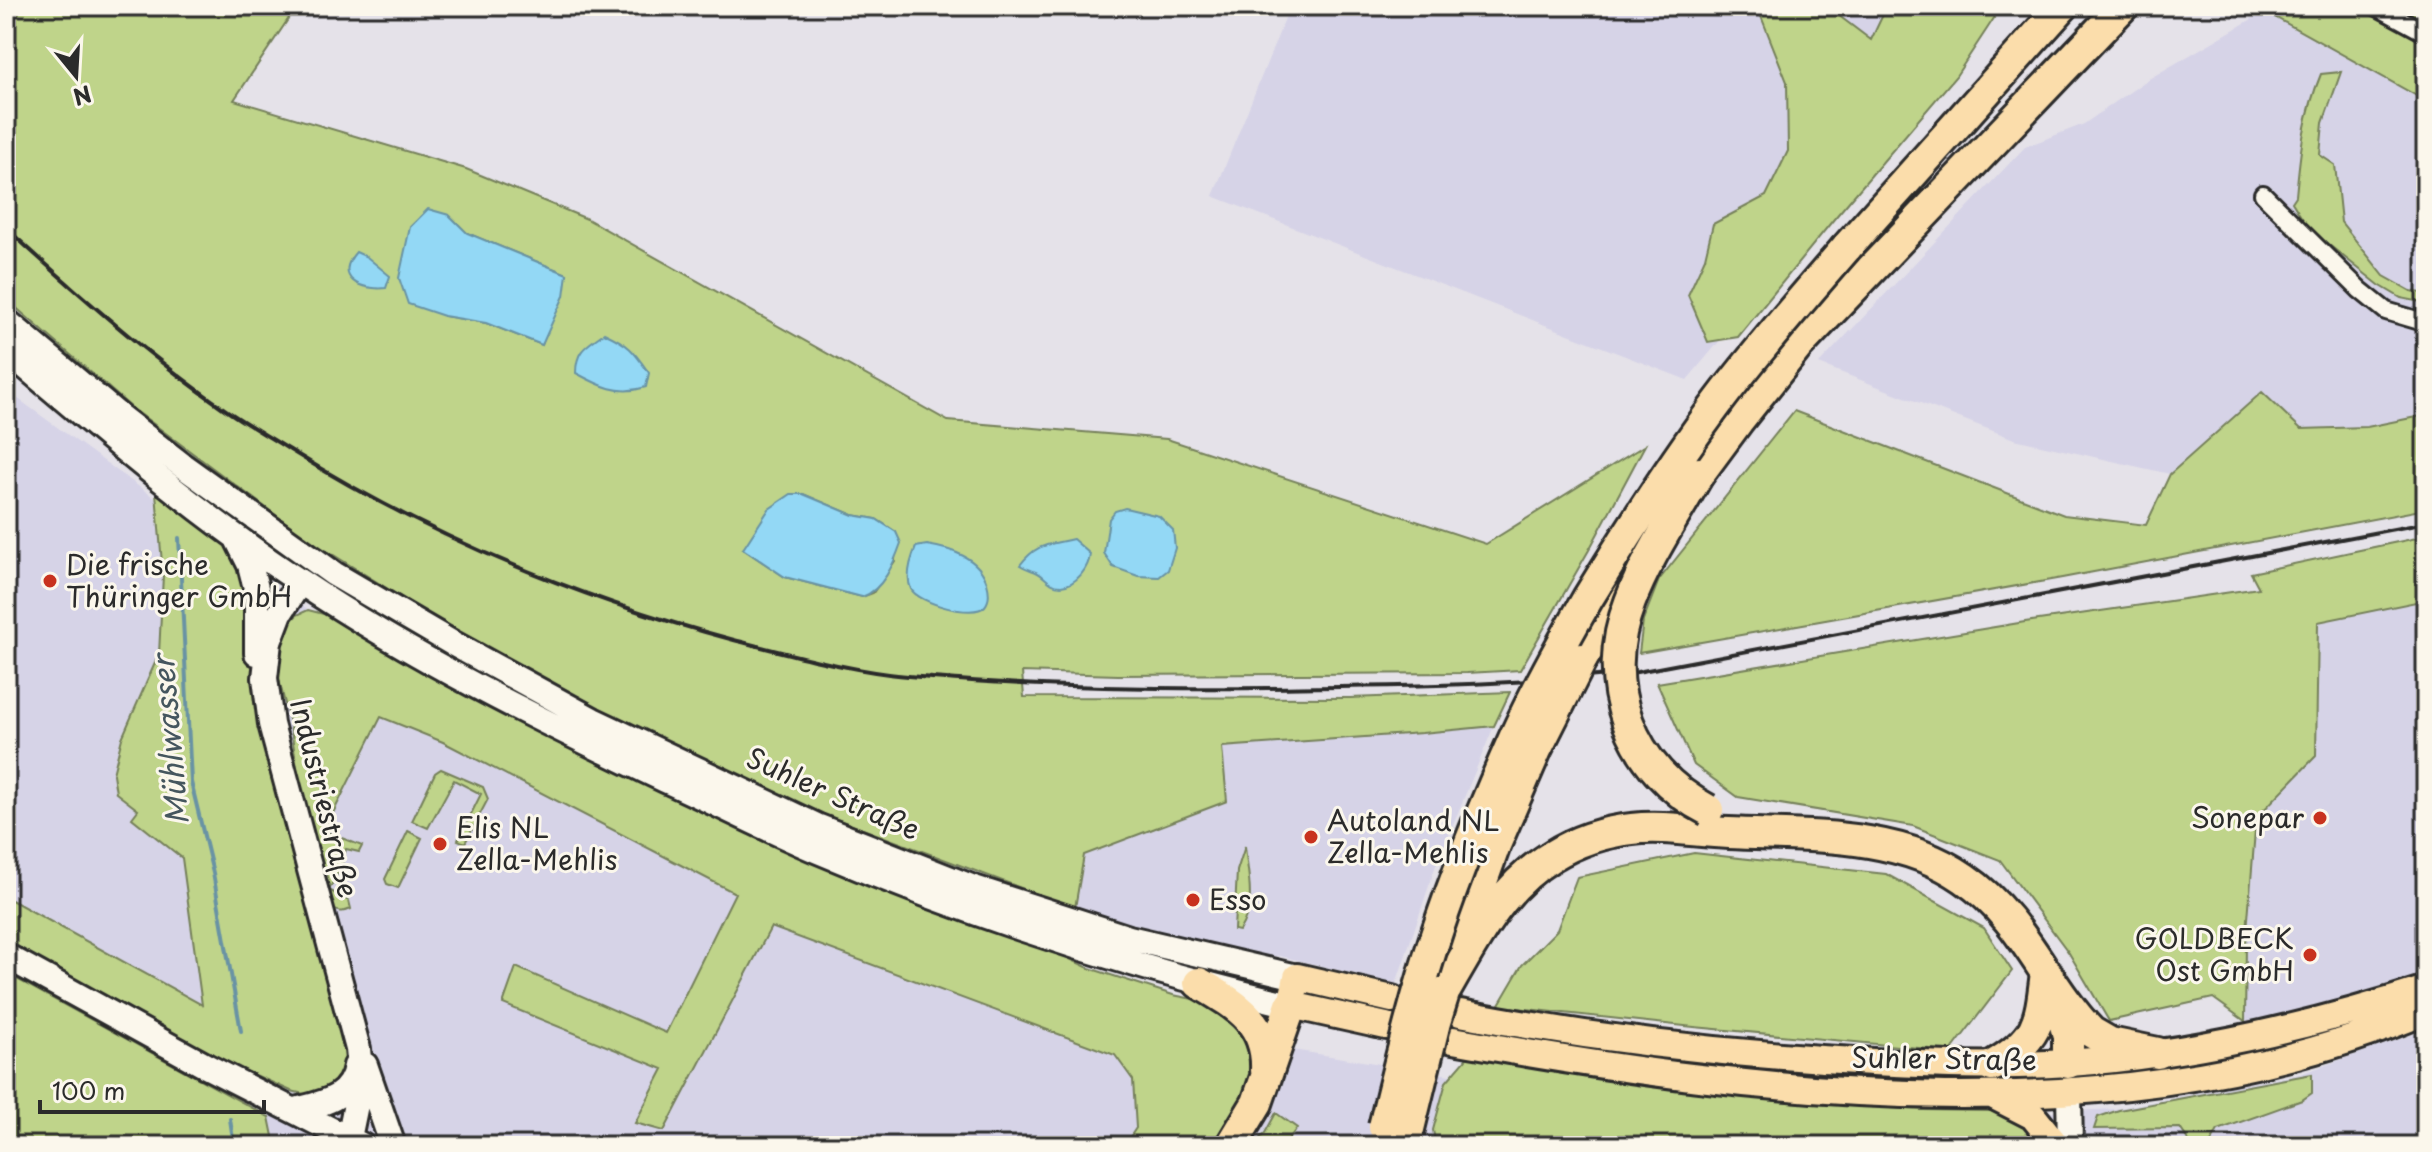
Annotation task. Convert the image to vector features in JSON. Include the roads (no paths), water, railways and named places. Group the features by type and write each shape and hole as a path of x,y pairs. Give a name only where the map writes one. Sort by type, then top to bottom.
{"highway":[{"path":"1395,1138 1407,1035 1438,930 1513,740 1559,648 1620,547 1719,401 1778,326 2063,6"},
{"path":"1452,1003 1495,845 1536,750 1582,659 1624,586 1699,473 1797,347 2123,6"},
{"path":"1699,473 1630,602 1617,665 1624,710 1640,749 1668,782 1695,803 1705,820"},
{"path":"1395,1138 1435,1022 1452,1003 1497,904 1518,882 1553,855 1586,839 1625,830 1705,820 1894,847 1949,868 1993,901 2027,942 2091,1032 2110,1043 2158,1053"},
{"path":"2046,972 2068,1036 2068,1078"},
{"path":"1991,1080 2035,1029 2042,1007 2046,972"},
{"path":"1199,983 1241,1010 1258,1031 1265,1050 1265,1079"},
{"path":"1231,1146 1250,1118 1294,991"}],"main road":[{"name":"Suhler Straße","path":"6,321 183,466 334,574 593,720 819,827 897,859 1046,913 1156,945 1294,991 1386,1026"},
{"name":"Suhler Straße","path":"6,350 163,483 237,538 402,645 476,687 598,748 816,850 1057,942 1199,983 1392,999"},
{"path":"237,538 254,577 258,611 257,654 265,678"},
{"path":"290,543 295,574"},
{"path":"258,611 266,590 277,578 321,567 334,574"},
{"name":"Industriestraße","path":"295,574 273,629 265,678 271,724 360,1061 356,1142"},
{"path":"6,956 206,1066 356,1142 373,1120 376,1097"},
{"name":"Suhler Straße","path":"2068,1078 2158,1053 2255,1037 2426,989"},
{"name":"Suhler Straße","path":"1452,1003 1533,1026 1749,1054 1856,1061 1991,1080"},
{"name":"Suhler Straße","path":"1453,1040 1636,1070 1861,1091 1991,1080 2068,1078 2145,1085 2228,1072 2322,1049 2426,1011"},
{"name":"Industriestraße","path":"354,1032 393,1146"},
{"name":"Industriestraße","path":"296,1110 333,1100 346,1091 356,1070 354,1032"},
{"path":"2068,1078 2070,1146"},
{"path":"1991,1080 2033,1116 2057,1146"}],"street":[{"path":"2376,6 2426,33"},
{"path":"2263,194 2360,290 2386,311 2426,320"}],"water":[{"path":"428,209 449,215 467,233 567,274 564,296 542,345 486,323 444,316 408,304 399,278 410,227"},
{"path":"356,252 390,276 386,288 368,287 353,281 347,269"},
{"path":"604,333 625,345 639,359 649,373 646,387 618,390 576,373 580,353"},
{"path":"791,494 803,494 853,515 876,519 896,532 901,543 891,567 876,588 862,597 785,577 743,549 769,509"},
{"path":"1125,508 1159,516 1173,530 1175,548 1168,570 1159,577 1138,576 1113,567 1104,553 1109,519 1115,511"},
{"path":"1073,539 1090,554 1084,570 1072,583 1053,585 1038,573 1020,565 1038,549"},
{"path":"927,545 954,552 978,567 987,583 989,597 985,606 970,611 946,608 924,599 911,589 909,568 916,547"}],"waterway":[{"name":"Mühlwasser","path":"179,538 191,782 213,873 241,1031"},
{"name":"Mühlwasser","path":"230,1119 234,1146"}],"railway":[{"path":"6,228 166,366 231,414 396,510 505,562 618,605 753,645 889,674 1036,685 1191,688 1453,684 1591,677 1637,672 2426,523"}],"place":[{"name":"Die frische Thüringer GmbH","path":"50,581"},
{"name":"Sonepar","path":"2320,818"},
{"name":"Autoland NL Zella-Mehlis","path":"1311,837"},
{"name":"Elis NL Zella-Mehlis","path":"440,844"},
{"name":"Esso","path":"1193,900"},
{"name":"GOLDBECK Ost GmbH","path":"2310,955"}]}
